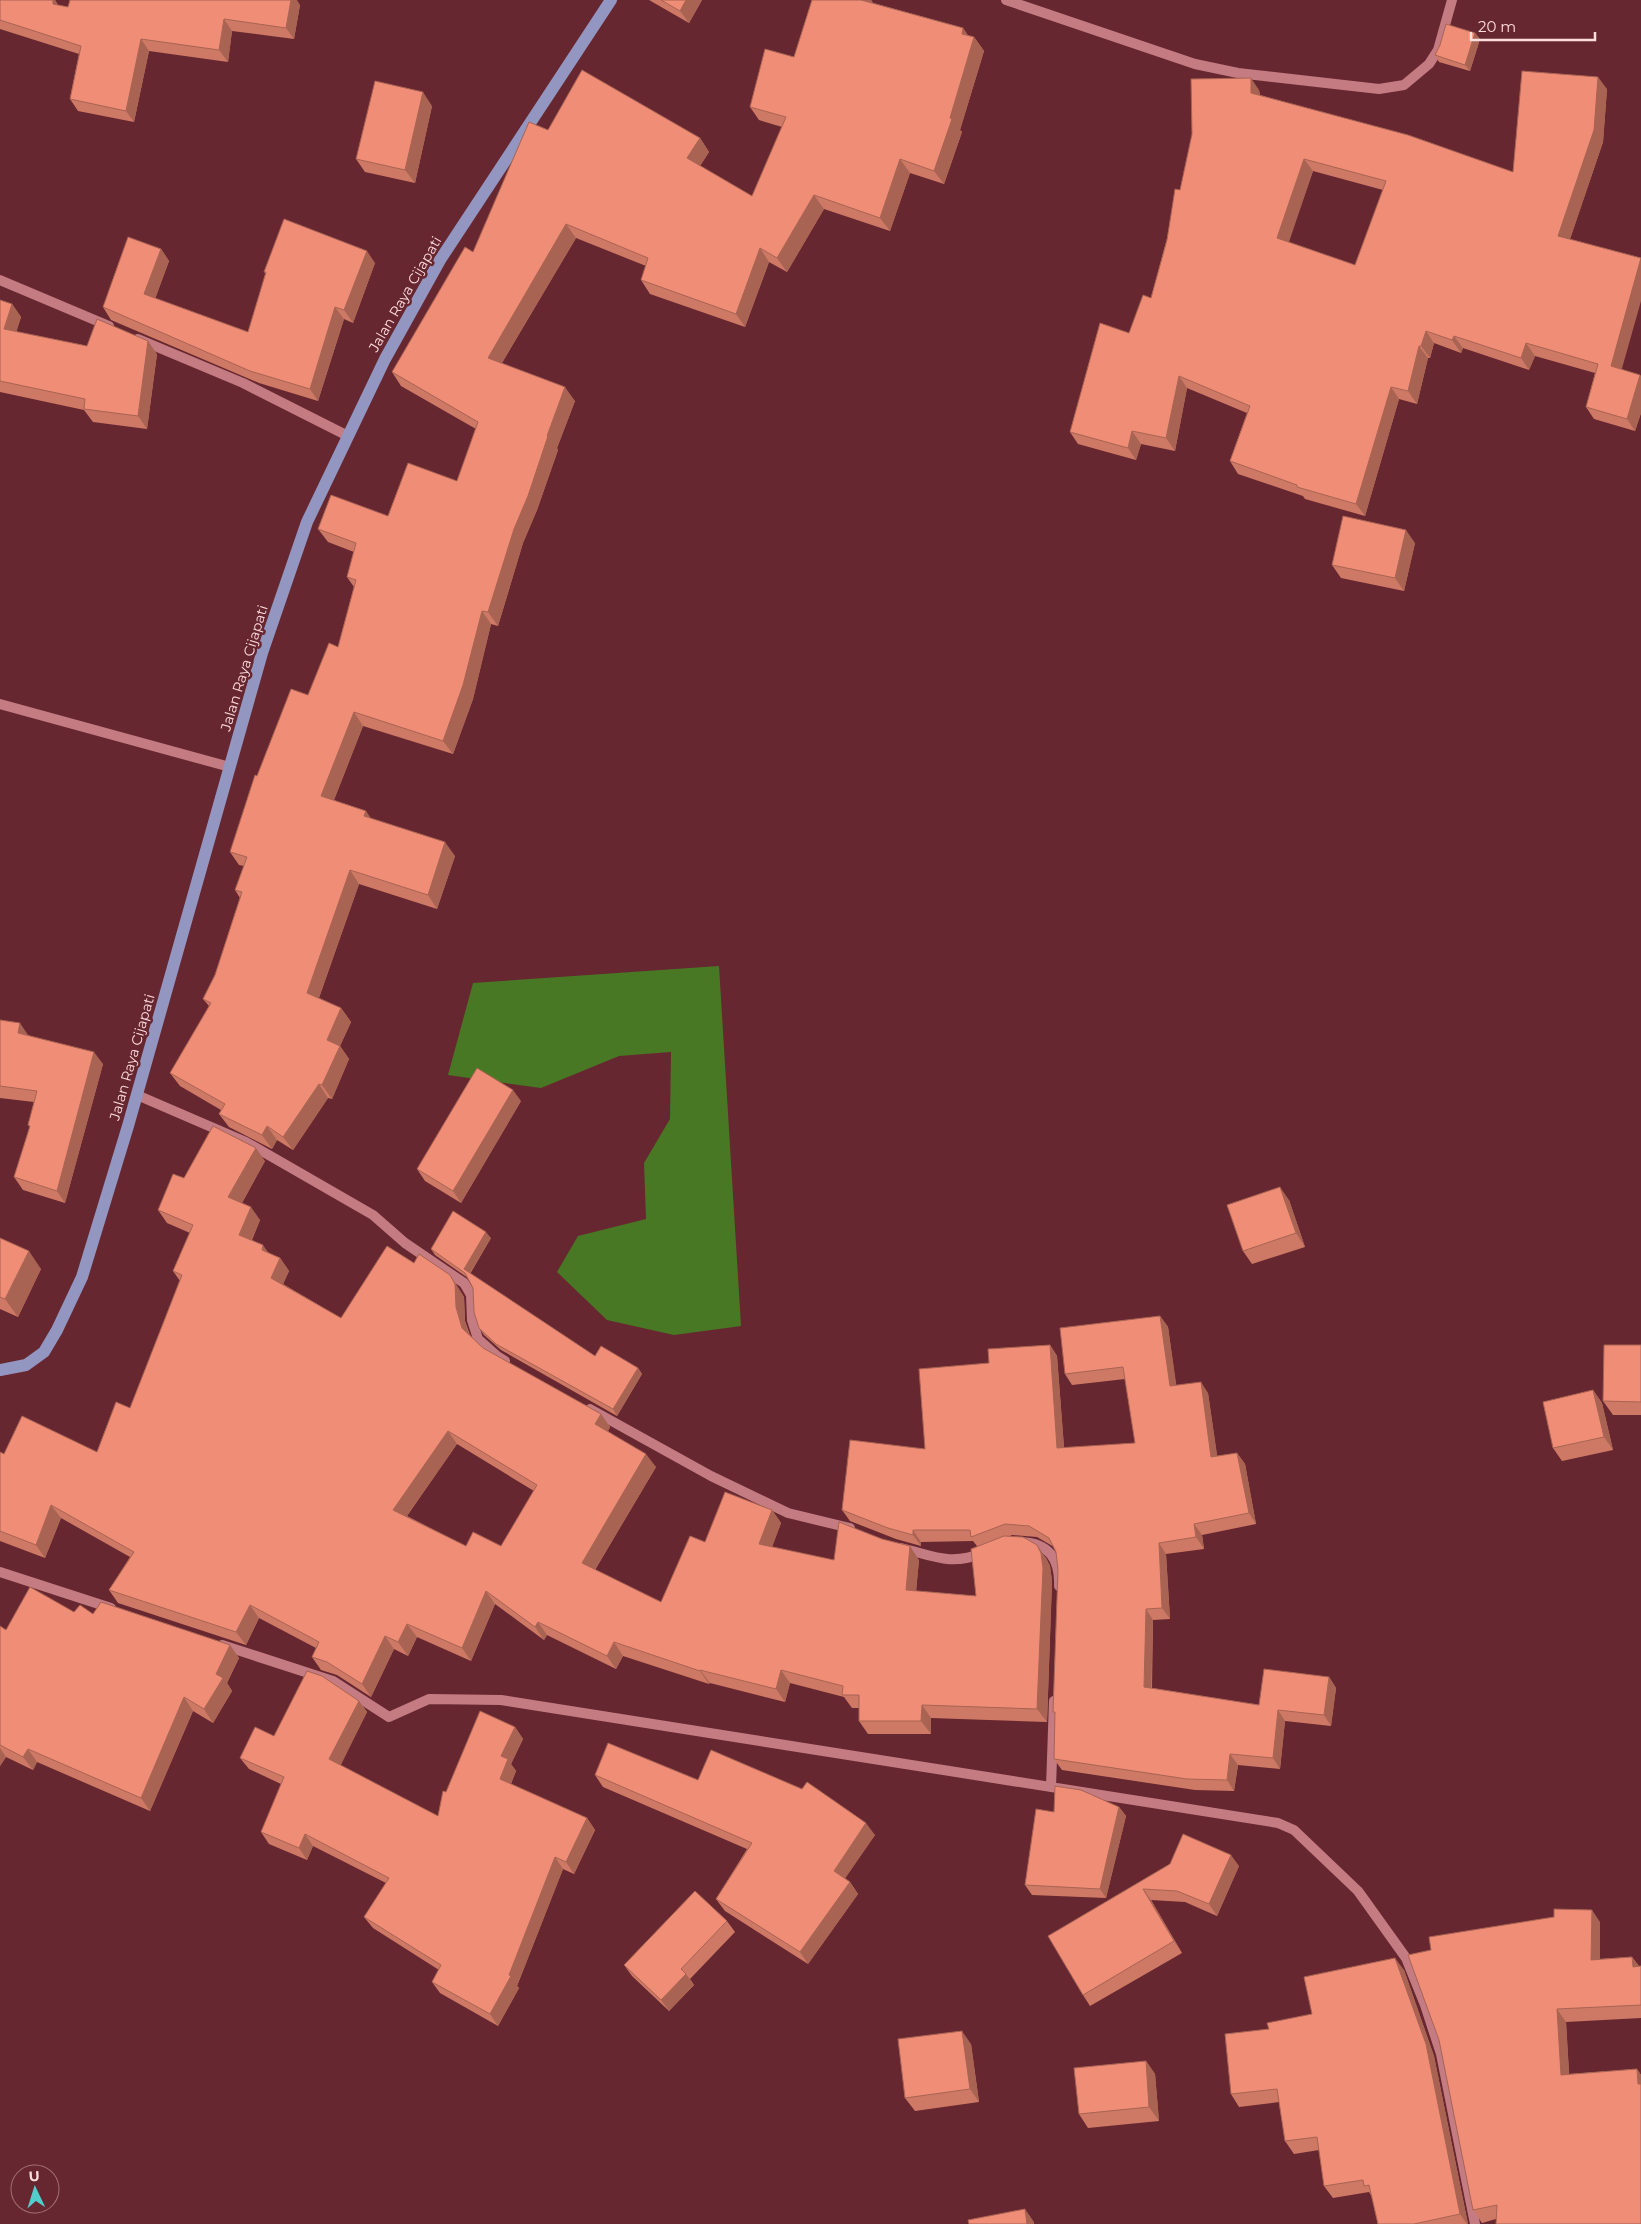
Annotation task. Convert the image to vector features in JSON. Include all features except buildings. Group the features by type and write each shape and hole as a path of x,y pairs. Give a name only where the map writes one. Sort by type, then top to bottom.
{"main road":[{"name":"Jalan Raya Cijapati","path":"0,1370 26,1365 44,1352 57,1330 82,1277 136,1096 262,654 307,522 385,360 440,260 611,0"}],"street":[{"path":"1006,0 1195,64 1238,72 1379,89 1404,85 1428,64 1438,50 1452,0"},
{"path":"0,280 243,383 348,436"},
{"path":"0,704 230,767"},
{"path":"136,1096 246,1142 373,1215 405,1243 464,1283 471,1295 472,1320 478,1339 497,1356 514,1366"},
{"path":"582,1404 711,1476 788,1513 858,1531"},
{"path":"1012,1542 1034,1543 1051,1553 1057,1564 1058,1601"},
{"path":"894,1546 953,1561 969,1559 991,1549"},
{"path":"0,1572 120,1611"},
{"path":"212,1641 333,1681 389,1717 429,1699 501,1700 1278,1823 1294,1830 1358,1891 1406,1958 1426,2005 1441,2054 1475,2224"},
{"path":"1051,1787 1054,1689"}],"green space":[{"path":"719,966 741,1326 674,1335 607,1320 557,1272 578,1236 646,1219 644,1163 670,1119 671,1052 619,1056 541,1088 448,1075 473,983"}]}
